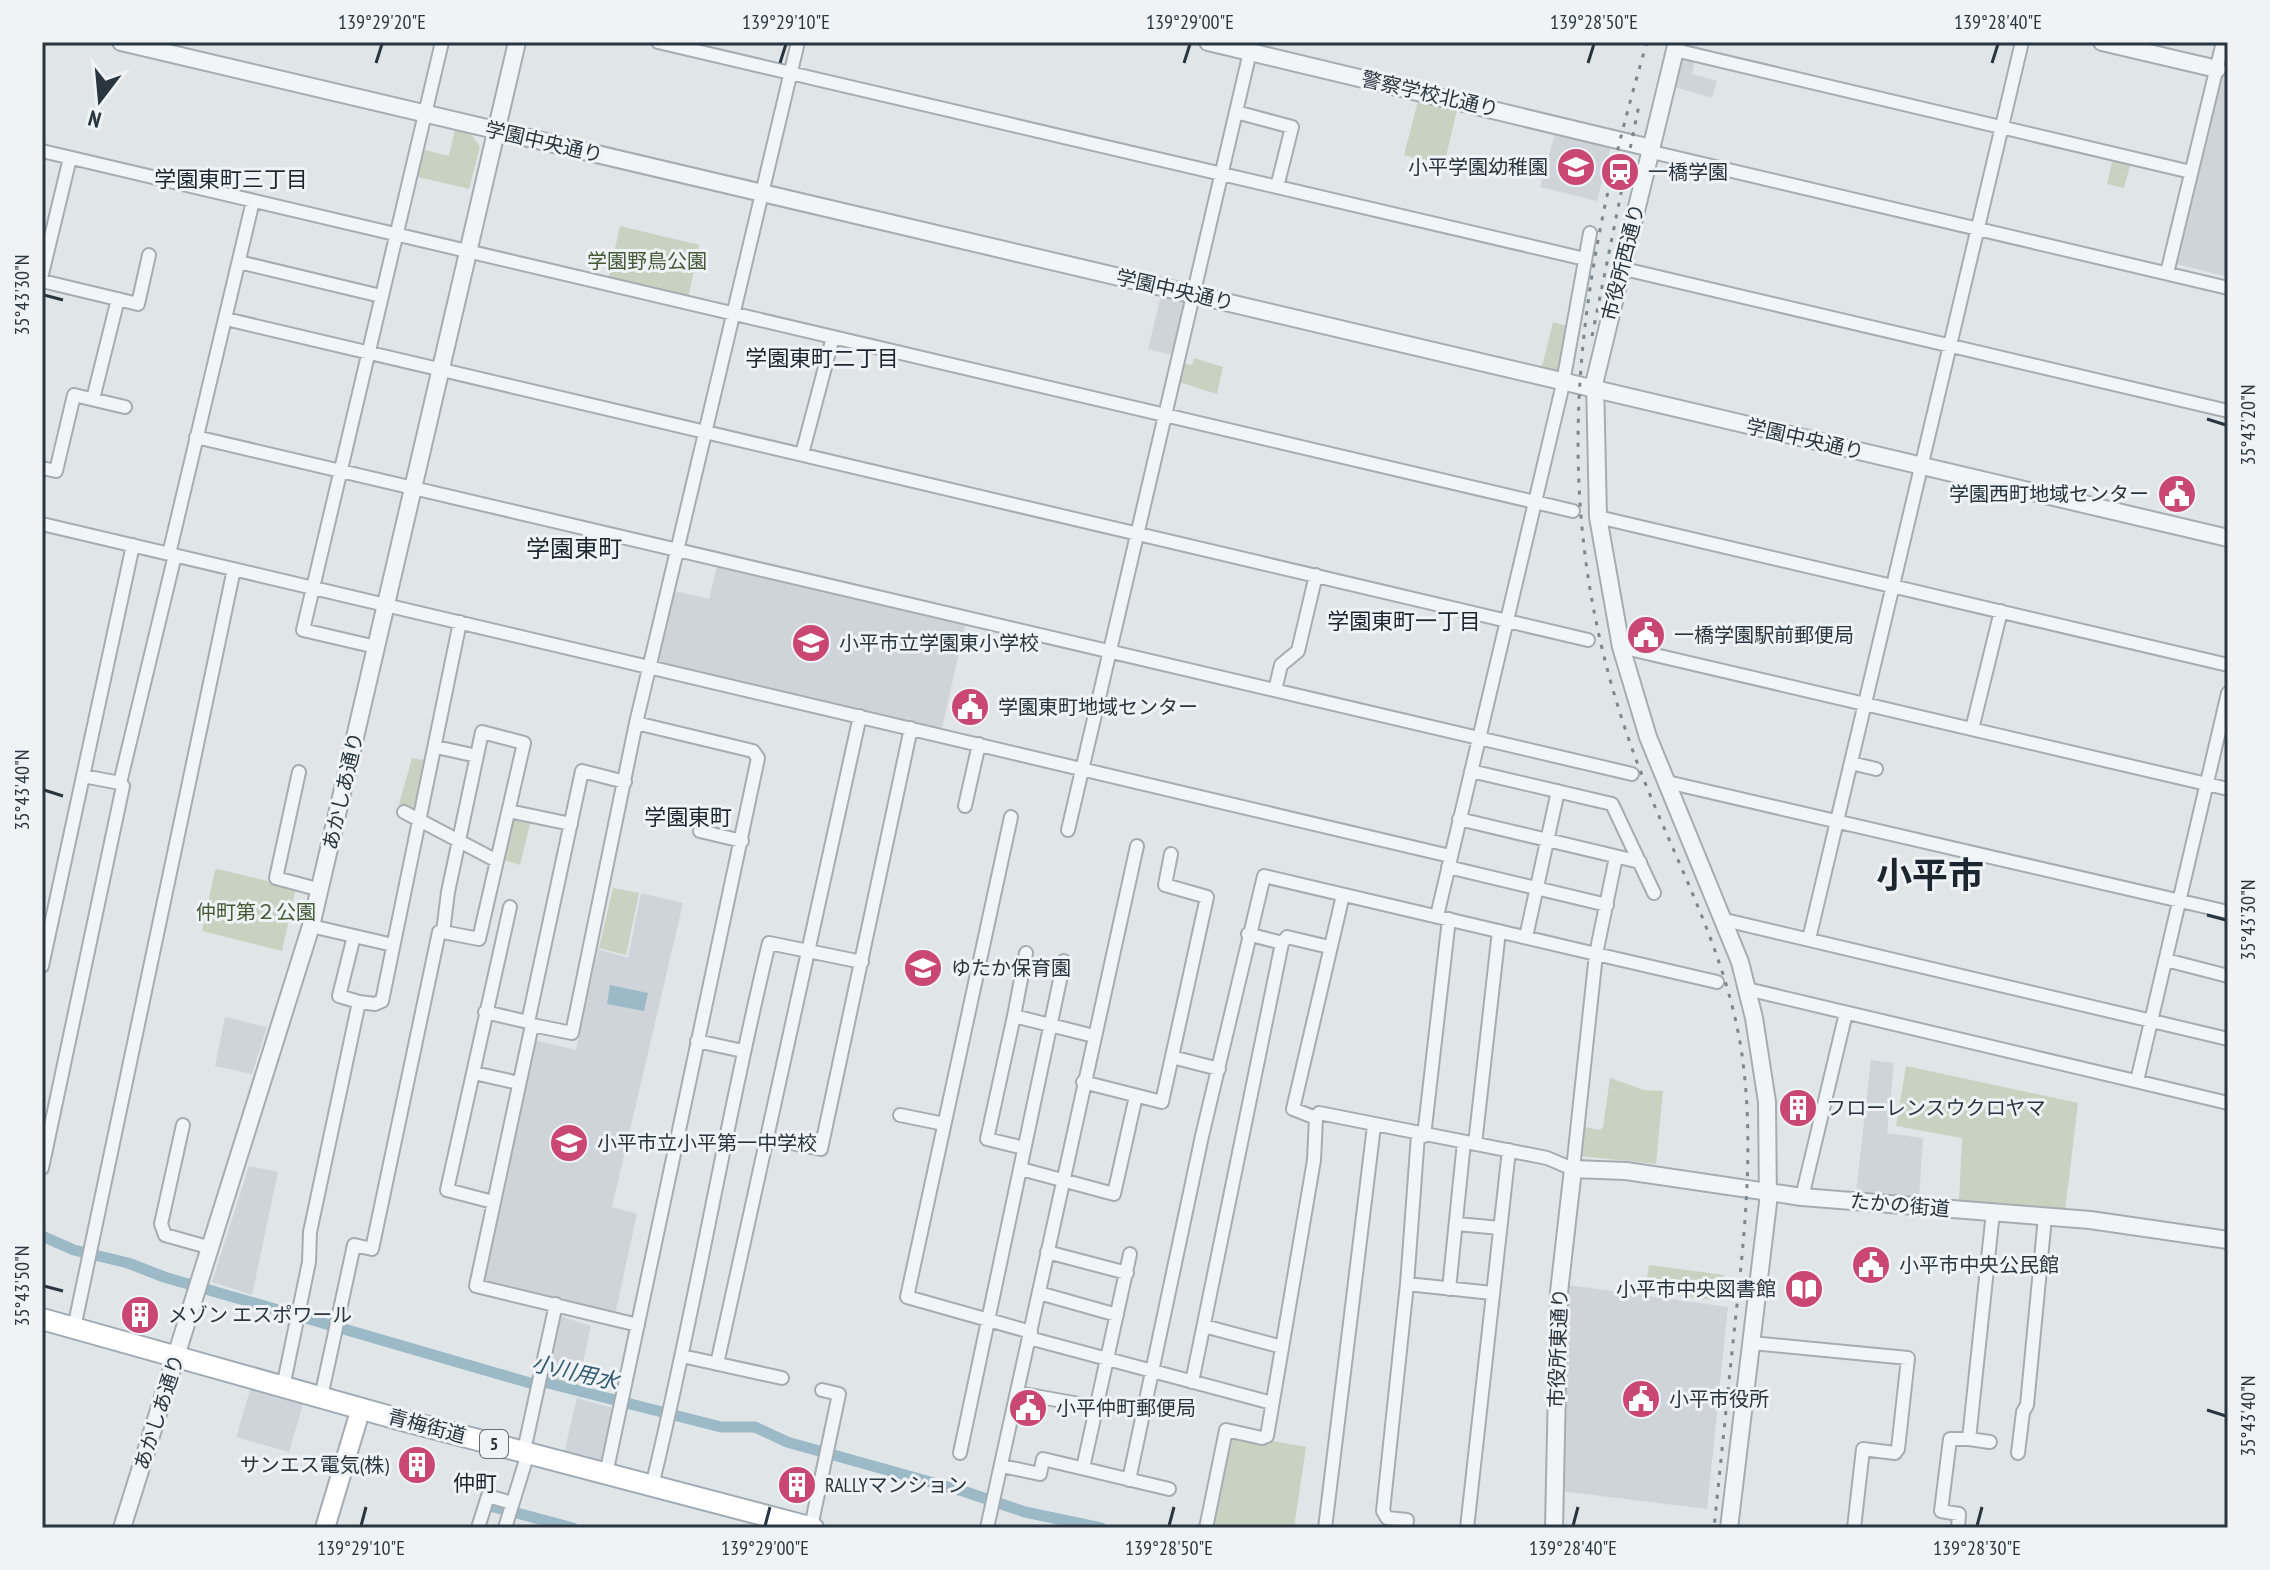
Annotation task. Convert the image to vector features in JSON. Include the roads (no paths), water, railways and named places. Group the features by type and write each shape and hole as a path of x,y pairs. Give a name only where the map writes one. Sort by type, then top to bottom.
{"main road":[{"name":"青梅街道","path":"42,1319 525,1453 812,1528"},
{"path":"325,1528 361,1408"}],"street":[{"name":"学園中央通り","path":"121,42 2228,538"},
{"path":"376,647 303,630 442,42"},
{"name":"あかしあ通り","path":"122,1528 321,890 517,42"},
{"path":"658,42 1585,259"},
{"path":"485,1012 572,1033 636,723 798,42"},
{"name":"警察学校北通り","path":"1208,42 1651,150"},
{"path":"1809,939 2022,42"},
{"path":"2102,42 2217,69"},
{"path":"2167,273 2223,42"},
{"path":"1676,46 2191,172"},
{"name":"市役所西通り","path":"1676,46 1620,268 1595,389 1598,517 1621,647 1648,737 1725,920 1747,989 1767,1102 1767,1191 1729,1528"},
{"path":"1068,830 1250,52"},
{"path":"1236,112 1292,127 1277,187"},
{"path":"1651,150 2228,288"},
{"path":"42,151 1573,511"},
{"path":"42,274 70,158"},
{"path":"42,1168 123,786 120,783 196,437 253,201"},
{"path":"1406,1528 1407,1520 1387,1518 1383,1511 1449,862 1535,503 1590,233"},
{"path":"42,281 138,304 149,255"},
{"path":"239,262 381,296"},
{"path":"1620,268 2228,411"},
{"path":"93,399 118,299"},
{"path":"226,319 1588,640"},
{"path":"802,454 833,337"},
{"path":"42,468 56,471 74,395 125,407"},
{"path":"196,437 1632,774"},
{"path":"1598,517 2228,665"},
{"path":"42,524 1082,769 1607,905"},
{"path":"42,966 133,545"},
{"path":"74,1328 234,569"},
{"path":"1275,690 1281,665 1298,651 1316,575"},
{"path":"1972,729 2001,611"},
{"path":"354,936 339,996 375,1004 382,1001 460,622"},
{"path":"1621,647 2228,789"},
{"path":"2137,1081 2225,723 2228,693"},
{"path":"717,1364 860,716"},
{"path":"606,1474 758,758 753,751 636,723"},
{"path":"766,1138 821,1149 911,728"},
{"path":"443,932 482,732 524,743 479,939"},
{"path":"965,806 979,744"},
{"path":"436,747 477,756"},
{"path":"1851,763 1876,769"},
{"path":"625,782 582,771 476,1286 638,1325"},
{"path":"1471,771 1612,804 1654,893"},
{"path":"299,772 276,878 321,890"},
{"path":"83,776 120,783"},
{"path":"1667,782 2228,912"},
{"path":"1526,937 1558,791"},
{"path":"509,811 571,824"},
{"path":"404,812 497,861"},
{"path":"1011,817 907,1297 1107,1359 1272,1403"},
{"path":"1459,819 1640,862"},
{"path":"700,831 742,841"},
{"path":"987,1528 1061,1180 1094,1036 1099,1028 1137,846"},
{"path":"1083,1082 1162,1102 1207,897 1165,885 1171,854"},
{"path":"1206,1528 1226,1430 1262,1438 1267,1436 1314,1160 1316,1118 1319,1113 1421,1136 1547,1158 1573,1169 1596,954 1616,857"},
{"path":"1129,1480 1150,1371 1248,934 1264,876 1717,982"},
{"path":"1316,1118 1293,1109 1343,895"},
{"path":"493,1202 447,1190 510,907"},
{"path":"1725,920 2228,1039"},
{"path":"311,926 393,945"},
{"path":"1449,1289 1499,931"},
{"path":"321,1397 354,1245 372,1249 439,932 502,945"},
{"path":"1248,934 1282,943"},
{"path":"1192,1382 1282,943 1287,937 1329,947"},
{"path":"652,1486 682,1356 743,1051 769,943 862,962"},
{"path":"1024,1148 987,1139 1026,953"},
{"path":"2166,960 2228,976"},
{"path":"960,1453 1064,961"},
{"path":"1747,989 2228,1103"},
{"path":"283,1387 309,1262 310,1232 359,1002"},
{"path":"1802,1197 1846,1013"},
{"path":"1014,1016 1094,1036"},
{"path":"697,1041 743,1051"},
{"path":"1172,1057 1219,1069"},
{"path":"474,1073 519,1083"},
{"path":"1021,1169 1114,1194 1136,1096"},
{"path":"900,1115 944,1124"},
{"path":"183,1125 161,1224 165,1235 211,1248"},
{"path":"1325,1528 1374,1126"},
{"path":"1467,1528 1509,1150"},
{"name":"たかの街道","path":"1573,1169 1621,1170 1802,1197 2045,1217 2228,1240"},
{"name":"市役所東通り","path":"1554,1528 1559,1292 1573,1169"},
{"path":"1969,1439 1993,1212"},
{"path":"2018,1453 2023,1412 2027,1405 2045,1217"},
{"path":"1457,1224 1500,1228"},
{"path":"1047,1252 1127,1273"},
{"path":"1083,1468 1130,1254"},
{"path":"1407,1284 1492,1293"},
{"path":"1039,1293 1117,1315"},
{"path":"478,1528 488,1496 509,1514 556,1304"},
{"path":"1204,1326 1282,1347"},
{"path":"1752,1343 1908,1358 1898,1449 1895,1453 1863,1449 1854,1528"},
{"path":"682,1356 782,1378"},
{"path":"812,1528 839,1394 822,1390"},
{"path":"1018,1393 1096,1407"},
{"path":"1958,1528 1959,1514 1941,1511 1950,1439 1990,1442"},
{"path":"1002,1466 1040,1474 1043,1459 1169,1489"}],"water":[{"path":"610,985 648,993 644,1011 607,1004"}],"waterway":[{"name":"小川用水","path":"42,1236 74,1250 128,1263 164,1277 530,1383 544,1382 721,1427 755,1427 787,1442 966,1492 1025,1512 1101,1528"},
{"path":"483,1504 573,1528"}],"railway":[{"path":"1647,42 1602,219 1588,305 1580,390 1579,476 1586,562 1602,650 1643,779 1721,968 1741,1048 1747,1117 1747,1186 1714,1528"},
{"path":"1592,336 1639,105"}],"place":[{"name":"小平学園幼稚園","path":"1576,167"},
{"name":"一橋学園","path":"1620,172"},
{"name":"学園西町地域センター","path":"2177,494"},
{"name":"一橋学園駅前郵便局","path":"1646,635"},
{"name":"小平市立学園東小学校","path":"811,643"},
{"name":"学園東町地域センター","path":"970,707"},
{"name":"ゆたか保育園","path":"923,968"},
{"name":"フローレンスウクロヤマ","path":"1798,1108"},
{"name":"小平市立小平第一中学校","path":"569,1143"},
{"name":"小平市中央公民館","path":"1871,1265"},
{"name":"小平市中央図書館","path":"1804,1289"},
{"name":"メゾン エスポワール","path":"140,1315"},
{"name":"小平市役所","path":"1641,1399"},
{"name":"小平仲町郵便局","path":"1028,1408"},
{"name":"サンエス電気(株)","path":"417,1465"},
{"name":"RALLYマンション","path":"797,1485"}],"district":[{"name":"学園東町三丁目","path":"231,179"},
{"name":"学園東町二丁目","path":"822,358"},
{"name":"学園東町","path":"574,549"},
{"name":"学園東町一丁目","path":"1404,621"},
{"name":"学園東町","path":"688,817"},
{"name":"小平市","path":"1930,875"},
{"name":"仲町","path":"475,1483"}],"park label":[{"name":"学園野鳥公園","path":"647,261"},
{"name":"仲町第２公園","path":"256,912"}]}
